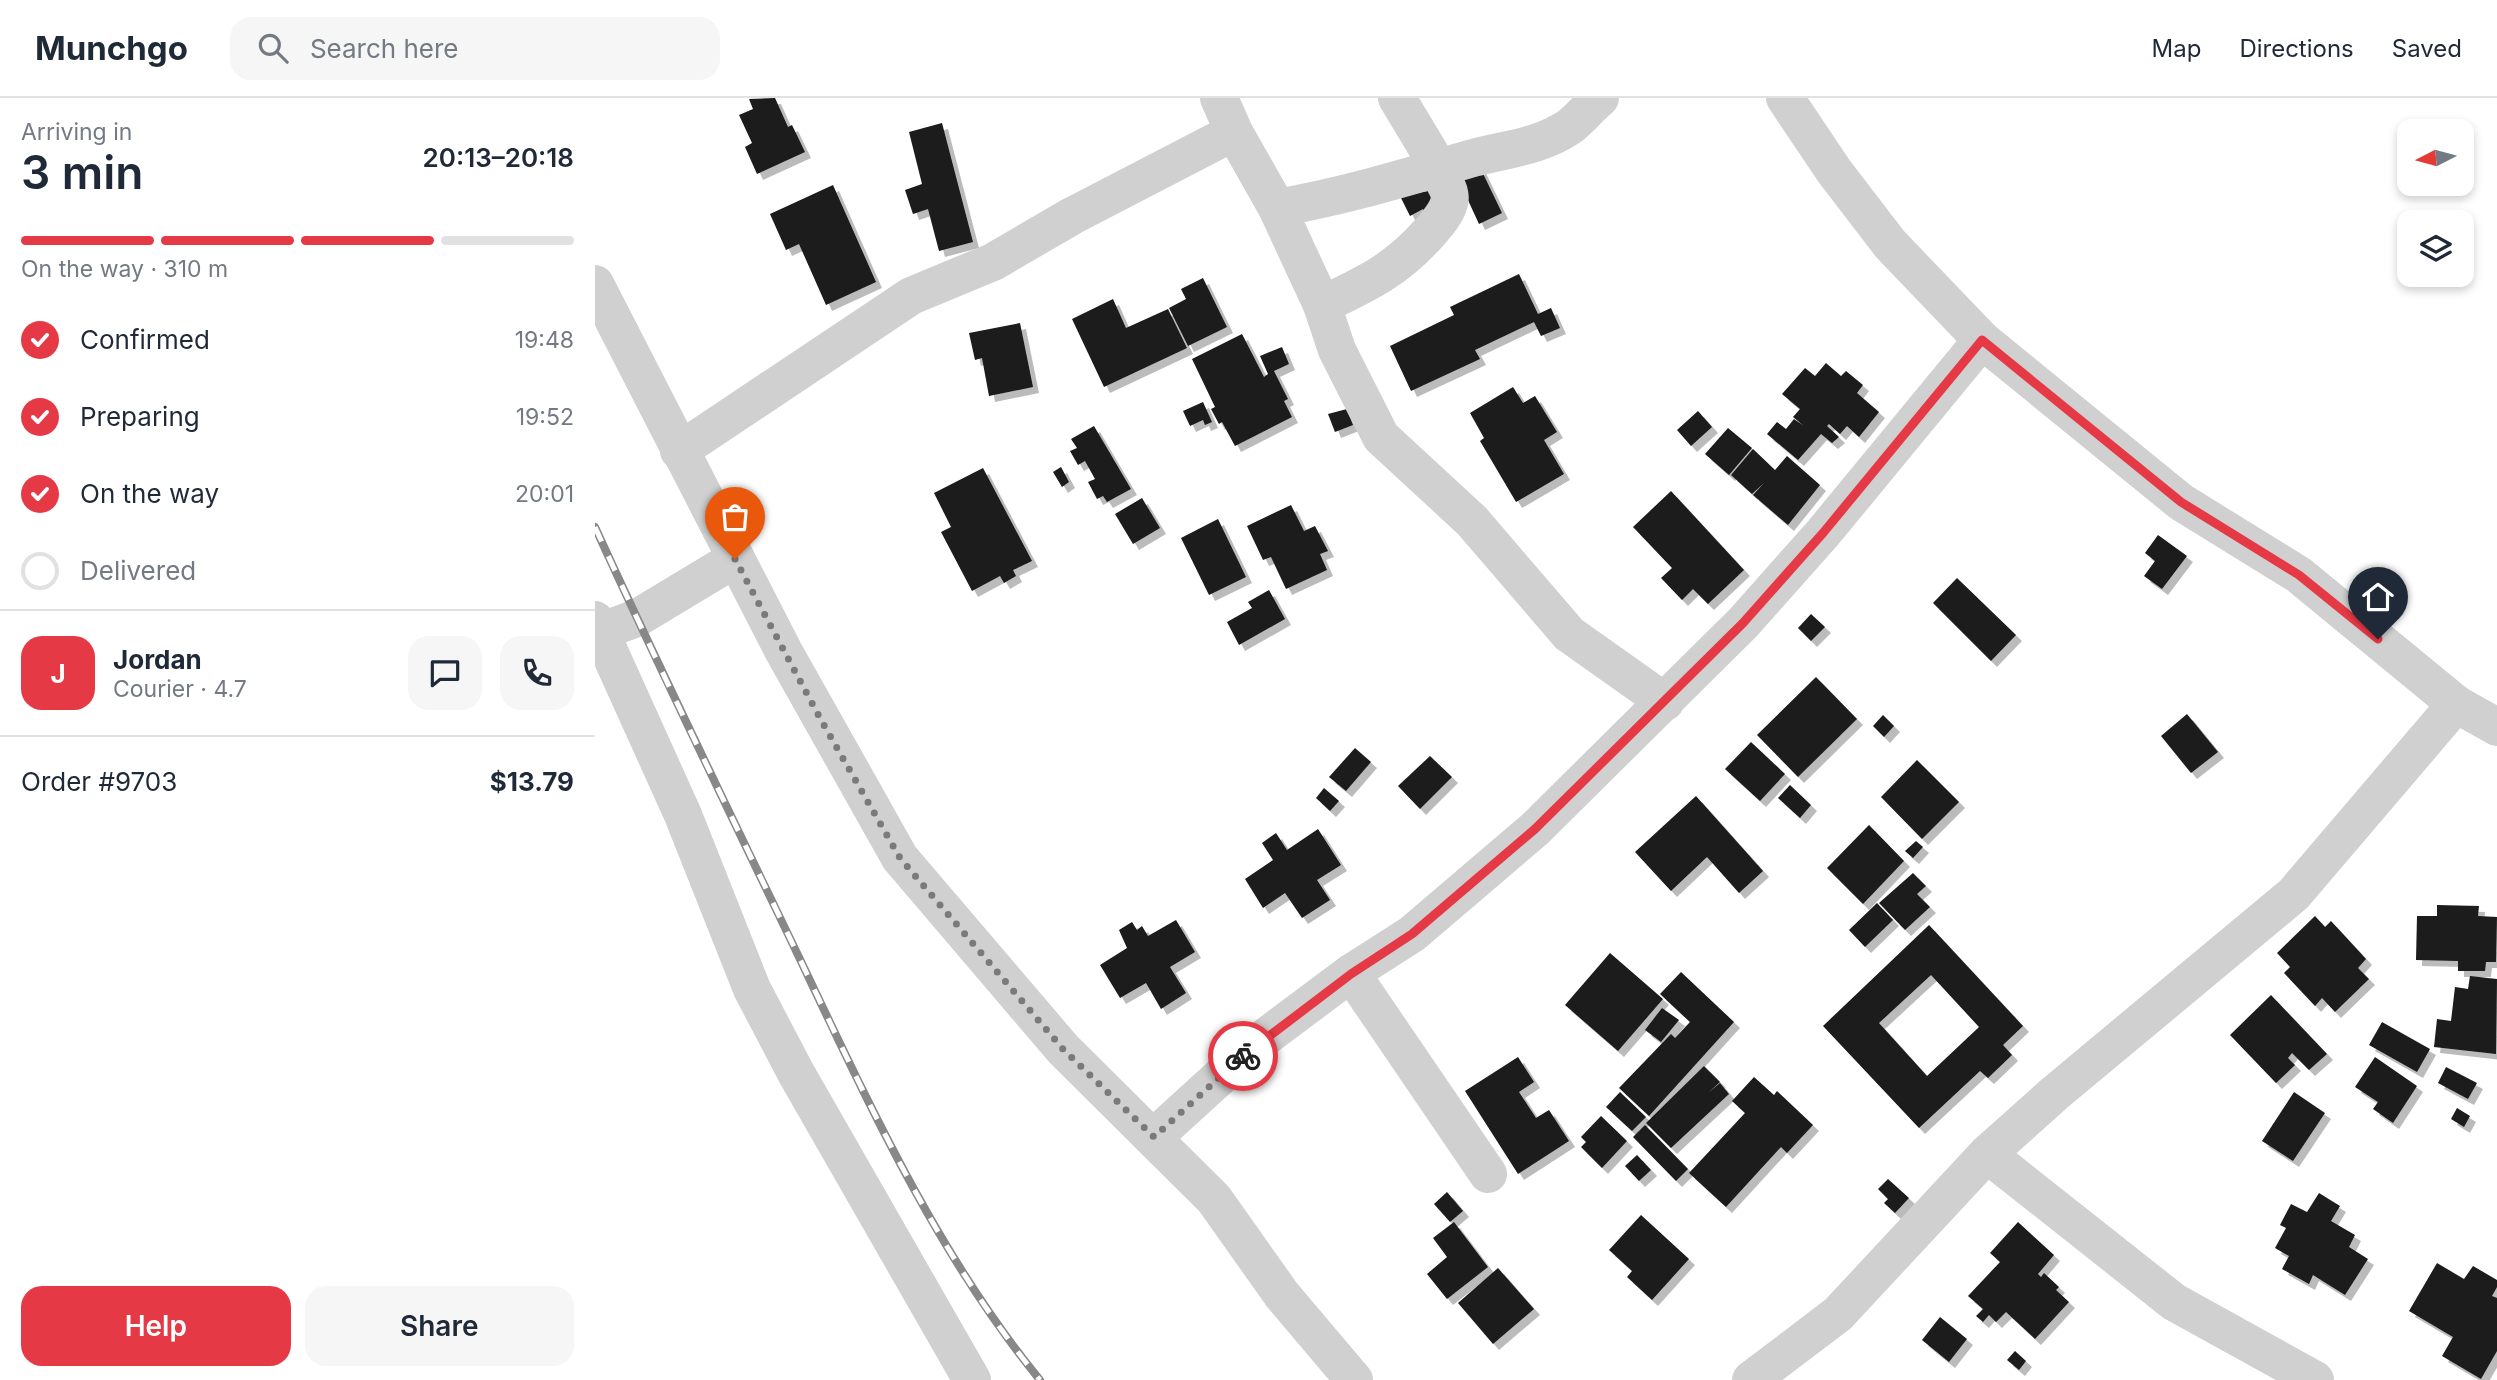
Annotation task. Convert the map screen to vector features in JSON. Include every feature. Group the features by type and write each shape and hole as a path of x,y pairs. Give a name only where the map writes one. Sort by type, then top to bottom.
{"street":[{"path":"1322,305 1374,279 1408,257 1437,224 1449,203 1450,192 1440,177 1440,168 1397,98"},
{"path":"1277,208 1326,199 1505,150 1527,147 1570,126 1600,98"},
{"path":"1785,98 1834,171 1890,244 1982,340 2181,502 2299,575 2456,704 2497,727"},
{"path":"679,452 911,296 993,262 1072,216 1227,115 1277,208 1322,305 1337,351 1381,437 1472,521 1569,634 1665,702"},
{"path":"595,284 735,559 821,720 900,858 1063,1049 1214,1199 1282,1295 1354,1380"},
{"path":"1154,1137 1256,1044 1351,974 1412,934 1535,829 1743,623 1823,533 1982,340"},
{"path":"735,559 637,618 598,626 683,815 752,989 796,1073 972,1380"},
{"path":"1751,1380 1838,1314 1987,1154 2054,1094 2294,894 2456,704"},
{"path":"1351,974 1489,1174"},
{"path":"1987,1154 2174,1302 2315,1380"}],"building":[{"path":"775,98 788,127 792,125 805,152 757,174 745,147 752,143 739,115 753,109 749,99"},
{"path":"942,123 973,242 939,251 928,209 913,214 905,190 922,184 909,132"},
{"path":"1477,161 1502,213 1479,224 1455,172"},
{"path":"833,185 876,282 826,305 799,244 786,250 770,214"},
{"path":"1439,189 1426,215 1423,209 1410,216 1400,196"},
{"path":"1519,274 1538,314 1551,308 1560,328 1541,336 1534,322 1475,350 1480,359 1411,391 1390,346 1454,315 1450,307"},
{"path":"1203,278 1227,327 1188,346 1169,308 1186,299 1181,289"},
{"path":"1113,299 1126,328 1168,309 1187,348 1104,387 1072,319"},
{"path":"1020,323 1033,387 989,396 982,358 975,360 969,333"},
{"path":"1242,334 1264,377 1268,374 1260,356 1282,347 1289,364 1274,371 1288,399 1284,401 1292,417 1235,446 1222,422 1219,424 1211,409 1215,407 1192,359"},
{"path":"1826,363 1841,376 1846,371 1863,385 1857,393 1879,412 1859,437 1847,426 1840,434 1829,424 1827,426 1839,437 1832,443 1821,434 1798,460 1767,434 1777,422 1786,429 1794,419 1804,426 1793,417 1800,409 1782,394 1805,368 1815,376"},
{"path":"1513,387 1523,403 1535,396 1557,432 1544,440 1564,474 1516,502 1480,441 1484,438 1470,413"},
{"path":"1203,402 1212,422 1205,425 1203,420 1190,426 1183,411"},
{"path":"1347,409 1353,425 1335,432 1328,414"},
{"path":"1698,411 1712,427 1691,446 1677,430"},
{"path":"1094,426 1131,489 1107,502 1103,496 1097,499 1088,482 1095,479 1085,461 1078,465 1070,451 1077,448 1071,439"},
{"path":"1728,428 1752,448 1729,475 1705,454"},
{"path":"1753,449 1775,470 1787,456 1820,485 1788,525 1753,495 1764,483 1752,494 1731,475"},
{"path":"1061,467 1069,482 1062,487 1053,472"},
{"path":"983,468 1032,561 1013,570 1016,576 1004,583 1000,576 972,591 941,532 951,527 934,493"},
{"path":"1671,491 1744,570 1708,604 1693,589 1682,600 1661,578 1672,568 1633,527"},
{"path":"1142,498 1160,528 1133,544 1115,514"},
{"path":"1291,505 1304,531 1315,526 1328,551 1320,554 1327,570 1286,589 1271,557 1263,560 1247,526"},
{"path":"1218,519 1246,577 1209,595 1181,538"},
{"path":"2158,535 2187,556 2162,589 2144,576 2155,561 2145,553"},
{"path":"1957,578 2016,635 1991,661 1933,603"},
{"path":"1269,590 1285,619 1239,645 1227,622 1252,608 1248,602"},
{"path":"1811,614 1825,627 1811,641 1798,628"},
{"path":"1816,677 1857,719 1798,777 1757,735"},
{"path":"2187,714 2218,752 2191,773 2161,736"},
{"path":"1883,715 1894,726 1884,737 1873,726"},
{"path":"1751,742 1785,774 1760,801 1725,769"},
{"path":"1355,748 1371,762 1346,791 1329,777"},
{"path":"1430,756 1452,777 1420,809 1398,786"},
{"path":"1917,760 1959,802 1922,839 1881,797"},
{"path":"1790,785 1811,805 1800,818 1778,798"},
{"path":"1324,788 1339,801 1330,811 1316,798"},
{"path":"1696,796 1763,871 1739,893 1707,857 1671,891 1635,852"},
{"path":"1869,825 1904,861 1863,904 1827,868"},
{"path":"1318,829 1341,865 1317,880 1330,900 1302,918 1285,893 1263,908 1245,879 1273,860 1262,843 1276,833 1287,850"},
{"path":"1916,841 1923,847 1913,858 1905,851"},
{"path":"1913,873 1926,886 1917,894 1930,907 1905,930 1879,903"},
{"path":"1877,903 1893,920 1865,947 1849,930"},
{"path":"2437,905 2479,906 2478,916 2497,917 2496,962 2486,962 2485,971 2458,971 2458,961 2416,960 2417,916 2437,916"},
{"path":"2315,916 2325,927 2331,921 2366,959 2358,968 2369,979 2335,1012 2322,998 2315,1006 2284,973 2290,967 2277,953"},
{"path":"1176,920 1195,952 1170,967 1186,993 1161,1009 1146,983 1120,998 1100,965 1127,948 1119,930 1132,922 1137,930 1142,926 1148,936"},
{"path":"1929,925 2023,1026 2003,1045 2012,1055 1988,1078 1980,1071 1919,1128 1823,1026","holes":["1931,975 1979,1027 1927,1076 1879,1023"]},
{"path":"1610,953 1663,999 1618,1051 1565,1005"},
{"path":"1681,972 1734,1022 1649,1116 1619,1088 1671,1034 1675,1038 1690,1022 1660,994"},
{"path":"2470,976 2497,979 2496,1054 2434,1047 2437,1019 2451,1021 2455,987 2468,989"},
{"path":"2271,995 2327,1054 2309,1070 2292,1053 2288,1058 2295,1065 2276,1083 2230,1035"},
{"path":"1662,1008 1679,1020 1661,1042 1645,1030"},
{"path":"2382,1022 2430,1049 2417,1072 2369,1045"},
{"path":"1518,1057 1534,1082 1519,1092 1536,1118 1549,1110 1569,1141 1518,1174 1465,1091"},
{"path":"2375,1057 2417,1086 2393,1123 2373,1109 2378,1102 2355,1087"},
{"path":"1704,1066 1720,1082 1708,1093 1720,1083 1729,1094 1671,1148 1646,1123"},
{"path":"2446,1067 2477,1083 2468,1099 2438,1083"},
{"path":"1754,1077 1774,1095 1777,1091 1813,1125 1787,1153 1781,1147 1726,1207 1689,1173 1745,1113 1732,1101"},
{"path":"1620,1092 1646,1117 1632,1131 1606,1107"},
{"path":"2294,1092 2325,1113 2293,1161 2262,1141"},
{"path":"2457,1108 2470,1116 2464,1127 2451,1119"},
{"path":"1601,1116 1627,1141 1602,1168 1581,1147 1586,1142 1581,1137"},
{"path":"1645,1125 1688,1169 1676,1181 1633,1137"},
{"path":"1637,1155 1651,1170 1639,1181 1625,1166"},
{"path":"1888,1179 1909,1198 1895,1213 1884,1203 1888,1199 1878,1189"},
{"path":"1447,1192 1463,1211 1450,1222 1434,1204"},
{"path":"2319,1193 2340,1206 2331,1221 2355,1235 2349,1247 2368,1259 2345,1295 2313,1275 2309,1284 2282,1269 2289,1256 2275,1248 2286,1228 2280,1225 2291,1204 2307,1212"},
{"path":"1641,1215 1689,1259 1652,1300 1627,1277 1632,1271 1609,1250"},
{"path":"1454,1222 1488,1267 1447,1299 1427,1274 1447,1257 1433,1238"},
{"path":"2018,1222 2054,1255 2038,1274 2041,1277 2044,1273 2059,1287 2056,1290 2069,1302 2035,1339 2006,1312 1996,1322 1989,1315 1983,1322 1976,1316 1983,1309 1968,1296 2000,1262 1990,1253"},
{"path":"2437,1263 2464,1279 2473,1266 2497,1280 2492,1296 2497,1298 2497,1351 2481,1379 2442,1356 2453,1337 2409,1311"},
{"path":"1498,1268 1534,1309 1493,1344 1458,1303"},
{"path":"1940,1317 1967,1339 1949,1362 1922,1340"},
{"path":"2015,1351 2026,1361 2019,1370 2007,1360"}],"railway":[{"path":"595,527 877,1119 936,1228 968,1280 1040,1380"}],"way so far":[{"path":"735,559 821,720 900,858 1063,1049 1154,1137 1243,1056"}],"route":[{"path":"1243,1056 1351,974 1412,934 1535,829 1743,623 1823,533 1982,340 2181,502 2299,575 2378,639"}]}
